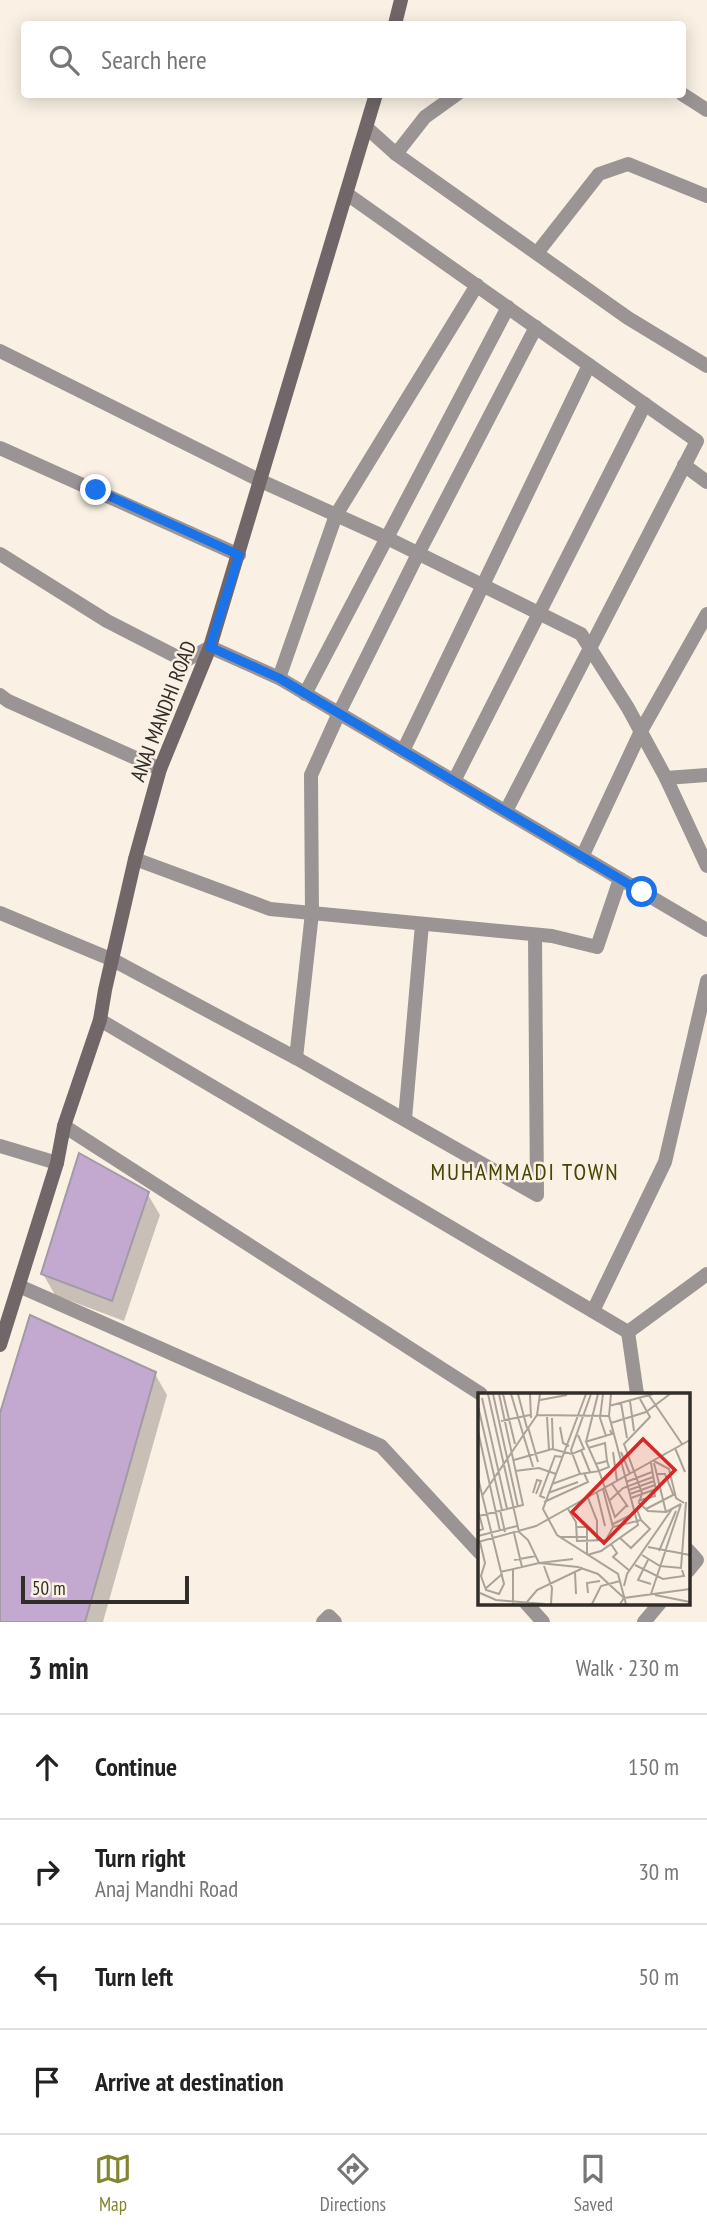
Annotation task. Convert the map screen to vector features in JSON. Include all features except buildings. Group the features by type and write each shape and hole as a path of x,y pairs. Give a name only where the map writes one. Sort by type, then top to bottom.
{"street":[{"path":"396,21 401,0"},
{"path":"686,97 707,110"},
{"name":"ANAJ MANDHI ROAD","path":"0,1345 4,1316 19,1286 57,1163 64,1126 100,1020 135,859 160,769 210,647 375,98"},
{"path":"396,154 425,117 451,98"},
{"path":"367,128 396,154 628,318 707,366"},
{"path":"537,253 599,174 628,164 707,196"},
{"path":"347,194 697,441 506,811"},
{"path":"279,678 336,515 477,285"},
{"path":"305,694 508,307"},
{"path":"296,1058 312,913 311,775 418,554 536,327"},
{"path":"0,351 261,481 387,538 581,634 666,778 707,866"},
{"path":"403,751 589,365"},
{"path":"454,781 645,404"},
{"path":"0,448 239,555"},
{"path":"684,465 707,482"},
{"path":"0,554 107,621 185,661 210,647 279,678 707,930"},
{"path":"582,857 640,731 707,614"},
{"path":"0,695 160,769"},
{"path":"666,778 707,775"},
{"path":"135,859 270,909 535,934 597,947 620,879"},
{"path":"0,913 113,960 296,1058 537,1195 535,934"},
{"path":"405,1119 422,924"},
{"path":"593,1311 665,1162 707,981"},
{"path":"100,1020 628,1332"},
{"path":"64,1126 478,1393"},
{"path":"0,1146 57,1163"},
{"path":"628,1332 707,1274"},
{"path":"19,1286 381,1446 478,1551"},
{"path":"628,1332 638,1393"},
{"path":"690,1552 697,1560 690,1569"},
{"path":"527,1604 543,1622"},
{"path":"644,1622 659,1604"},
{"path":"323,1622 329,1616 335,1622"}],"district":[{"name":"MUHAMMADI TOWN","path":"525,1171"}],"route":[{"path":"96,490 239,555 210,647 279,678 642,892"}]}
